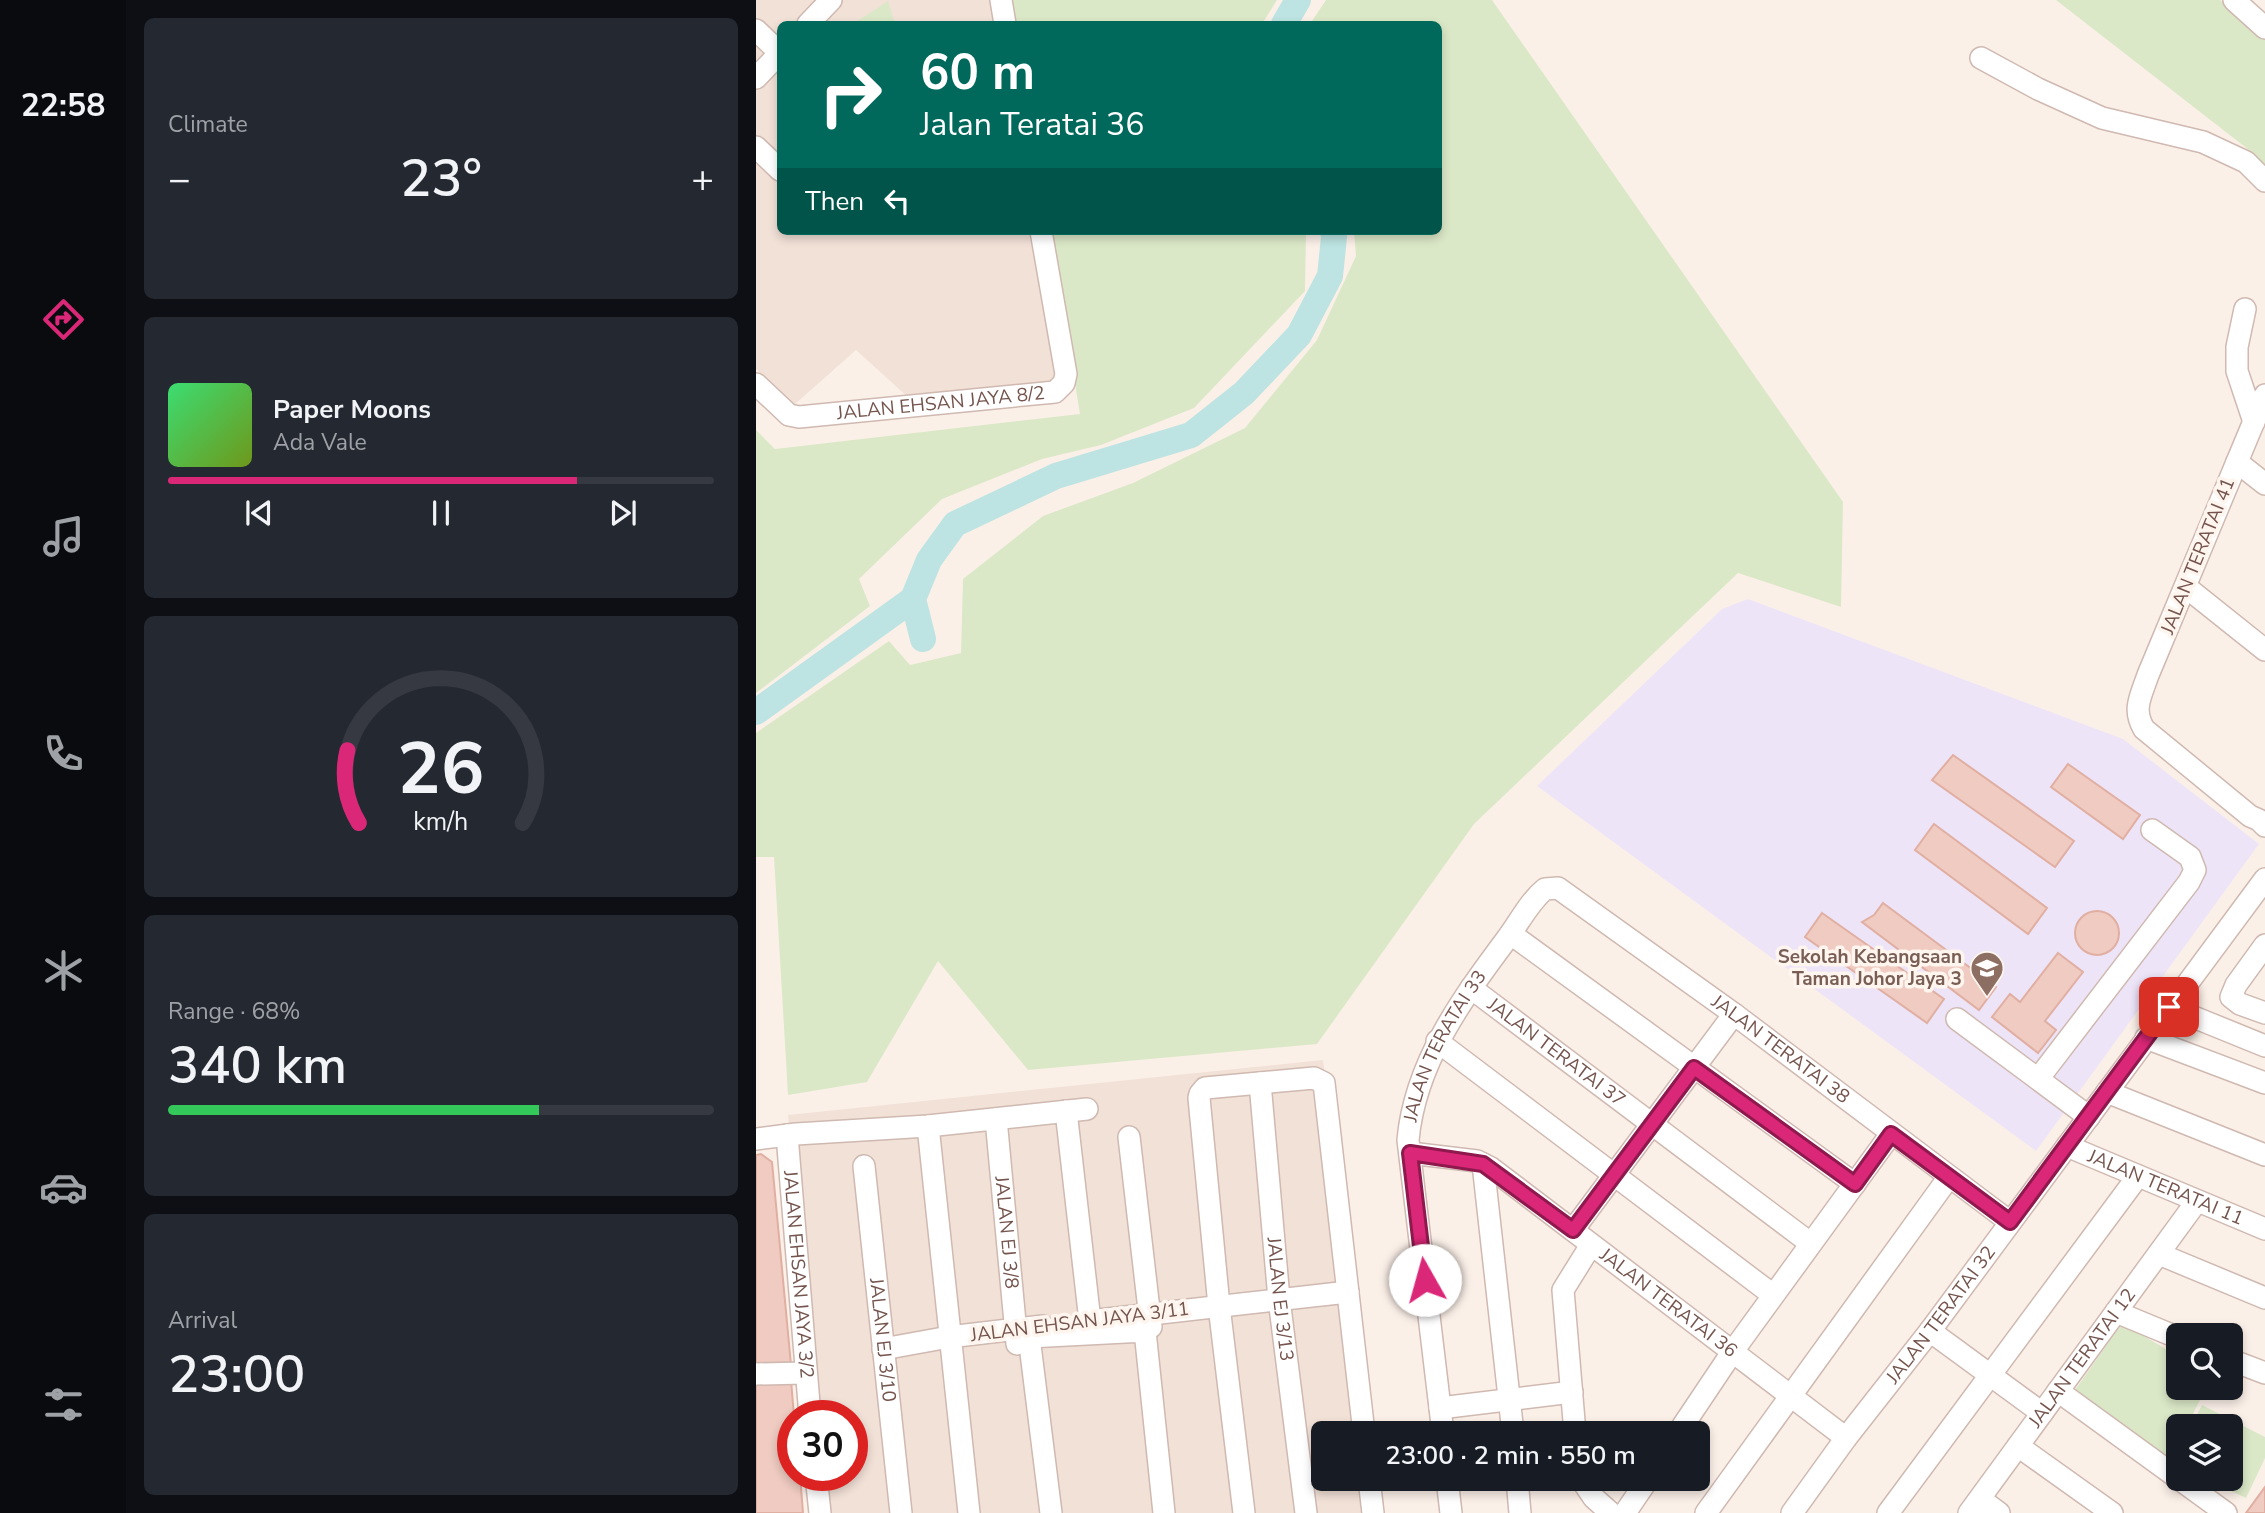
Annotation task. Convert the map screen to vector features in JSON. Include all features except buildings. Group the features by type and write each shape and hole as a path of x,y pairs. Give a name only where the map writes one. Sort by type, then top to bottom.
{"street":[{"path":"811,21 831,0"},
{"path":"1001,0 1004,21"},
{"path":"2234,0 2265,28"},
{"path":"756,30 777,50"},
{"path":"756,78 777,56"},
{"path":"1981,58 2038,89 2102,118 2203,142 2246,162 2265,181"},
{"path":"756,147 777,167"},
{"name":"JALAN EHSAN JAYA 8/2","path":"756,384 789,415 799,417 1055,392 1064,383 1066,374 1042,235"},
{"path":"2245,309 2237,347 2238,371 2254,422"},
{"name":"JALAN TERATAI 41","path":"2263,821 2250,816 2144,729 2138,718 2138,704 2265,395"},
{"path":"2237,462 2265,484"},
{"path":"2186,587 2265,650"},
{"path":"2038,1079 2189,882 2195,870 2190,857 2152,830"},
{"name":"JALAN TERATAI 32","path":"1791,1513 1930,1331 2265,879"},
{"name":"JALAN TERATAI 38","path":"1545,889 1558,888 1734,1014 2010,1222"},
{"name":"JALAN TERATAI 33","path":"1442,1421 1409,1128 1415,1101 1437,1041 1471,988 1545,889"},
{"path":"1511,934 1855,1184"},
{"path":"2265,945 2236,985 2231,997 2240,1004 2265,1013"},
{"name":"JALAN TERATAI 37","path":"1471,988 1810,1243"},
{"path":"2169,1007 2265,1046"},
{"path":"1573,1230 1734,1014"},
{"path":"1957,1019 2089,1116"},
{"path":"2146,1038 2265,1083"},
{"path":"1437,1041 1773,1295"},
{"path":"1244,1513 1219,1306 1199,1098 1205,1088 1318,1078 1325,1087 1363,1421"},
{"name":"JALAN EJ 3/13","path":"1260,1083 1279,1299 1306,1513"},
{"path":"2107,1092 2265,1155"},
{"path":"756,1139 928,1126 1087,1109"},
{"path":"1066,1111 1090,1321"},
{"name":"JALAN EJ 3/8","path":"996,1119 1037,1513"},
{"path":"928,1126 969,1513"},
{"path":"1686,1421 1810,1243 1891,1134"},
{"name":"JALAN EHSAN JAYA 3/2","path":"786,1135 808,1400"},
{"path":"1129,1137 1172,1513"},
{"name":"JALAN TERATAI 11","path":"2067,1146 2265,1229"},
{"name":"JALAN TERATAI 36","path":"1410,1153 1483,1164 1846,1438"},
{"path":"1483,1164 1512,1421"},
{"name":"JALAN EJ 3/10","path":"864,1166 901,1513"},
{"path":"1888,1513 2138,1176"},
{"path":"1706,1513 1949,1177"},
{"name":"JALAN TERATAI 12","path":"1975,1506 2197,1201"},
{"path":"1574,1421 1563,1290 1591,1245"},
{"path":"2159,1254 2265,1298"},
{"name":"JALAN EHSAN JAYA 3/11","path":"883,1349 949,1337 1348,1292"},
{"path":"2116,1312 2166,1333"},
{"path":"1051,1513 1029,1337 1145,1331 1164,1513"},
{"path":"1930,1331 2042,1413"},
{"path":"2243,1365 2265,1373"},
{"path":"756,1374 805,1373"},
{"path":"2058,1391 2226,1513"},
{"path":"1440,1408 1572,1392"},
{"path":"2018,1446 2112,1513"},
{"path":"818,1491 820,1513"},
{"path":"1370,1491 1373,1513"},
{"path":"1448,1491 1451,1513"},
{"path":"1518,1491 1520,1513"},
{"path":"1587,1491 1611,1513"},
{"path":"1625,1513 1640,1491"},
{"path":"1975,1506 1999,1513"}],"shaded area":[{"path":"756,0 994,0 998,21 777,21 777,235 1037,235 1061,367 1049,390 910,399 856,350 794,405 756,369"},
{"name":"Sekolah Kebangsaan Taman Johor Jaya 3","path":"1748,599 2123,739 2259,844 2036,1151 1537,786 1722,609"},
{"path":"1323,1060 1369,1421 1311,1421 1311,1491 1378,1491 1381,1513 826,1513 824,1491 868,1491 868,1400 815,1400 788,1115"}],"green space":[{"path":"1010,0 1277,0 1264,21 1014,21"},
{"path":"1326,0 1492,0 1843,502 1841,607 1738,573 1474,824 1317,1044 1028,1070 938,961 867,1082 788,1095 774,857 756,857 756,733 889,641 910,665 961,653 963,579 1043,516 1133,483 1245,428 1317,340 1356,256 1354,235 1442,235 1442,21 1312,21"},
{"path":"2056,0 2220,0 2265,39 2265,169 2249,150"},
{"path":"888,1 894,21 858,21"},
{"path":"1051,235 1306,235 1305,291 1194,408 1101,445 1042,459 942,499 859,579 870,606 756,693 756,430 775,449 1080,414"},
{"path":"2122,1323 2166,1349 2166,1400 2200,1400 2193,1414 2166,1414 2166,1459 2073,1393"},
{"path":"2202,1405 2220,1414 2197,1414"},
{"path":"2243,1426 2265,1437 2265,1458 2246,1498 2231,1491 2243,1491"}],"waterway":[{"path":"1286,21 1298,0"},
{"path":"923,639 913,599 929,560 955,524 1056,476 1191,435 1244,393 1299,335 1330,276 1334,235"},
{"path":"756,712 913,599"}],"place":[{"name":"Sekolah Kebangsaan Taman Johor Jaya 3","path":"1987,998"}],"route":[{"path":"1425,1280 1410,1153 1483,1164 1573,1230 1694,1068 1855,1184 1891,1134 2010,1222 2169,1007"}]}
